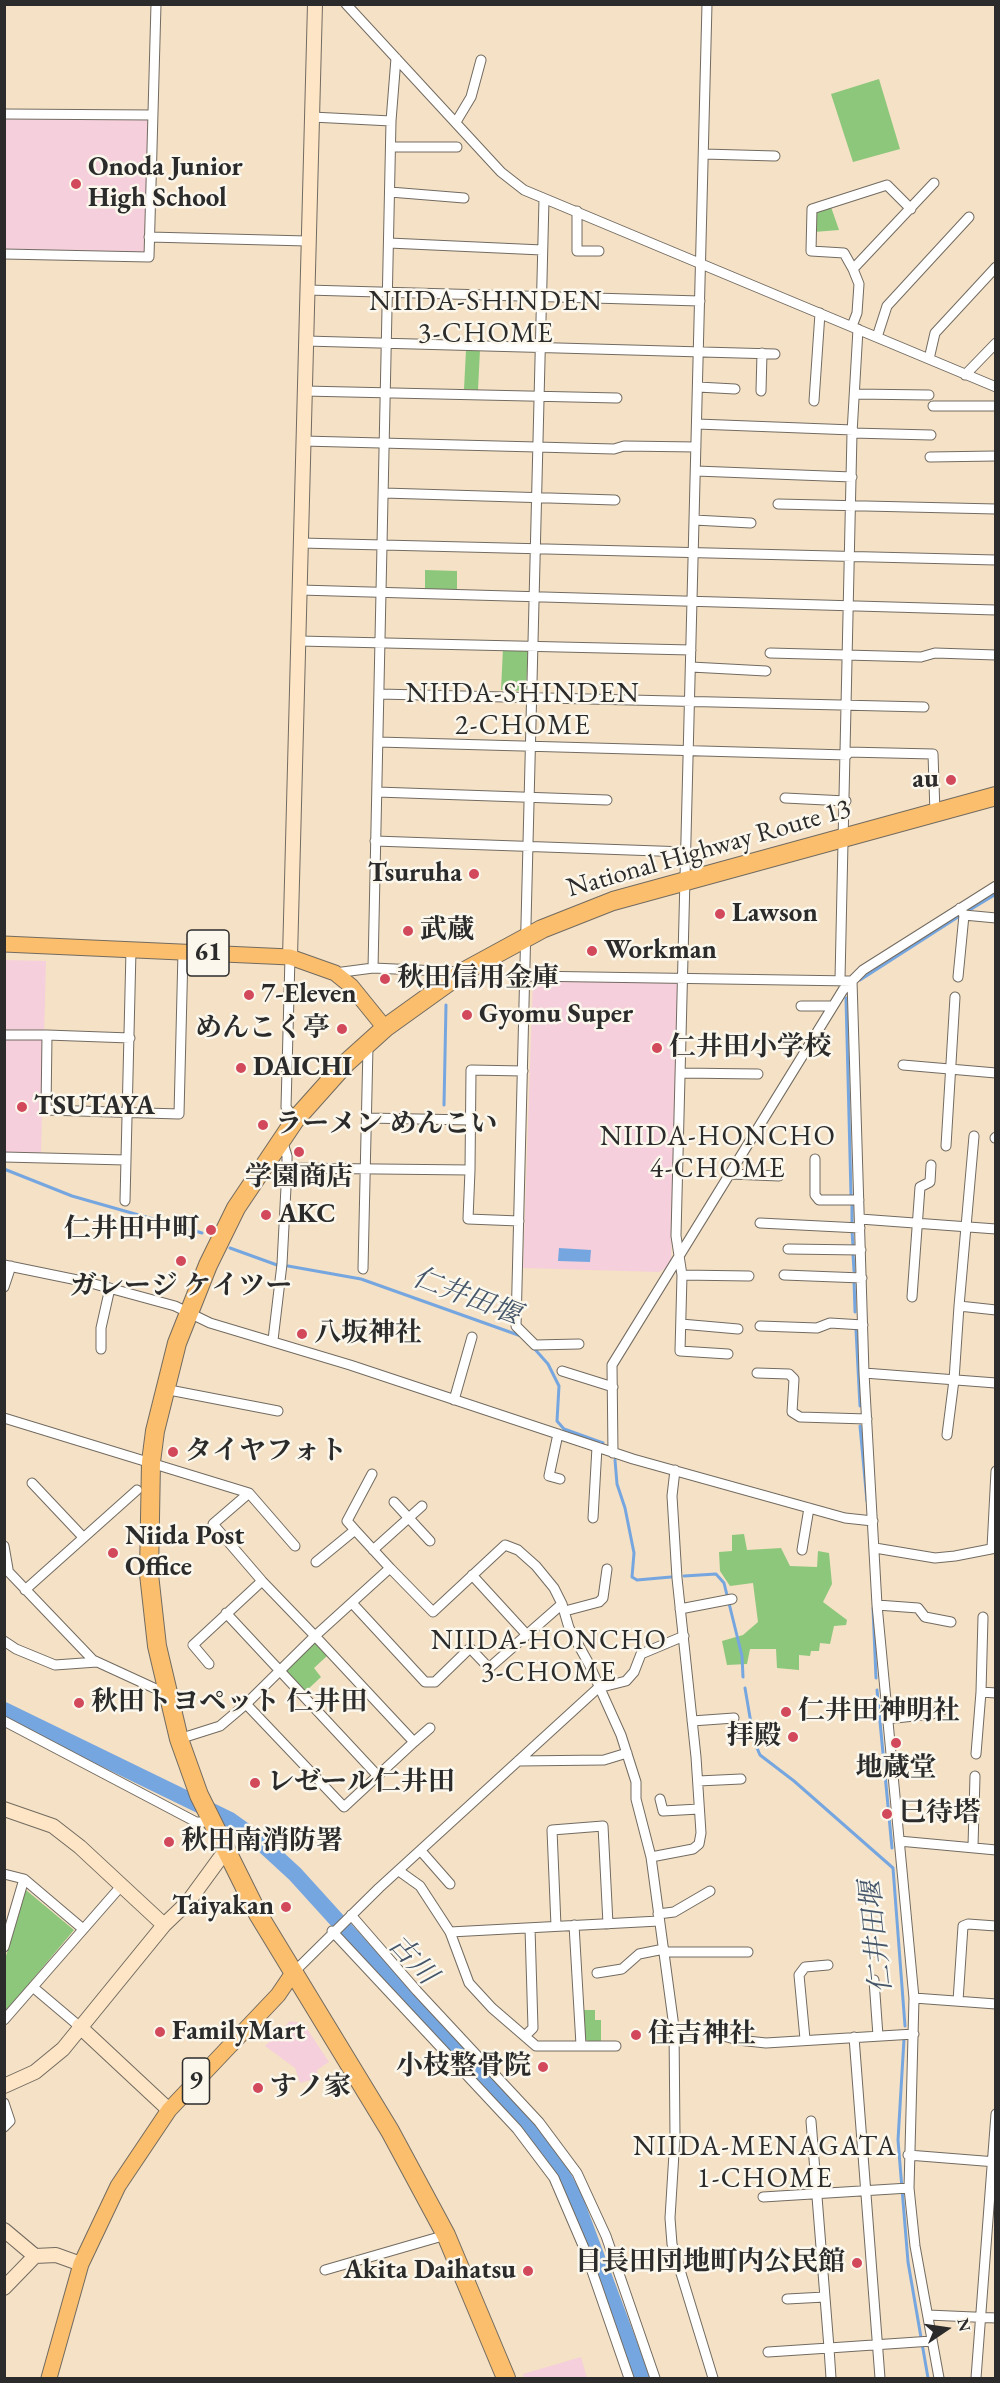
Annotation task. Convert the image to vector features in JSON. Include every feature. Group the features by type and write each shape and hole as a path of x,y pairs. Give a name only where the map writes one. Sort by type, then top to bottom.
{"highway":[{"name":"National Highway Route 13","path":"505,2378 446,2235 390,2131 258,1914 199,1795 179,1739 157,1646 149,1574 152,1462 164,1389 187,1312 236,1208 295,1120 345,1064 385,1028 463,972 525,938 590,909 685,879 996,796"}],"main road":[{"name":"61","path":"4,944 290,957 335,973 351,986 385,1028"},
{"name":"9","path":"49,2379 81,2264 118,2186 169,2110 278,1995 292,1973"}],"street":[{"path":"4,254 149,257 156,4"},
{"path":"295,1120 286,1107 315,4"},
{"path":"346,4 501,172 524,190 996,387"},
{"path":"707,4 678,1260 682,1275 680,1351 728,1354"},
{"path":"373,968 391,121 396,58"},
{"path":"456,122 471,97 481,60"},
{"path":"4,114 153,115"},
{"path":"312,117 391,121"},
{"path":"391,147 457,147"},
{"path":"704,154 775,156"},
{"path":"853,268 934,183"},
{"path":"840,979 846,801 855,327 859,284 844,253 811,251 812,209 887,185 911,209"},
{"path":"390,192 464,198"},
{"path":"544,199 516,1326 535,1345 579,1344"},
{"path":"577,211 577,251 598,251"},
{"path":"877,337 887,306 969,216"},
{"path":"149,237 307,241"},
{"path":"389,243 542,250"},
{"path":"929,359 935,333 996,267"},
{"path":"307,290 700,301"},
{"path":"814,400 820,314"},
{"path":"306,341 775,354"},
{"path":"965,375 996,343"},
{"path":"761,391 762,353"},
{"path":"698,387 735,389"},
{"path":"304,391 617,398"},
{"path":"855,394 929,395"},
{"path":"933,406 996,406"},
{"path":"697,424 931,435"},
{"path":"303,441 614,449 624,446 696,447"},
{"path":"930,457 996,456"},
{"path":"696,471 852,477"},
{"path":"384,493 615,500"},
{"path":"778,504 996,509"},
{"path":"694,520 752,523"},
{"path":"301,543 996,560"},
{"path":"300,590 996,610"},
{"path":"299,640 691,650"},
{"path":"770,653 921,657 935,653 996,655"},
{"path":"691,668 765,671"},
{"path":"379,694 924,707"},
{"path":"378,742 933,754 935,813"},
{"path":"377,792 607,800"},
{"path":"785,798 846,801"},
{"path":"375,841 686,852"},
{"path":"613,1453 612,1365 833,1006 863,970 962,911 996,886"},
{"path":"962,911 996,918"},
{"path":"958,977 962,911"},
{"path":"125,1201 131,950"},
{"path":"47,1035 46,1110 179,1114 183,952"},
{"path":"335,973 373,968 463,972"},
{"path":"526,976 840,979 852,981"},
{"path":"852,981 864,1373 877,1605 914,1998 908,2155 909,2188 915,2246 928,2315 925,2341 939,2379"},
{"path":"946,1146 955,997"},
{"path":"801,1006 833,1006"},
{"path":"4,1035 130,1038"},
{"path":"363,1269 368,1043"},
{"path":"903,1065 996,1073"},
{"path":"519,1221 468,1219 471,1070 524,1071"},
{"path":"681,1073 758,1074"},
{"path":"367,1118 470,1120"},
{"path":"947,1435 954,1380 974,1136"},
{"path":"273,1340 282,1264 287,1168 287,1156 281,1139"},
{"path":"4,1157 126,1160"},
{"path":"815,1159 815,1196 819,1200 859,1200"},
{"path":"912,1297 920,1187 930,1182 931,1165"},
{"path":"287,1168 470,1170"},
{"path":"731,1174 779,1176"},
{"path":"760,1223 917,1223 996,1229"},
{"path":"788,1249 861,1250"},
{"path":"4,1287 8,1265 110,1288 175,1306 210,1323 273,1340 613,1453 845,1518 873,1521"},
{"path":"682,1275 749,1276"},
{"path":"784,1275 862,1278"},
{"path":"102,1349 101,1328 110,1288"},
{"path":"959,1306 996,1310"},
{"path":"760,1326 817,1328 830,1323 863,1324"},
{"path":"681,1324 738,1329"},
{"path":"454,1400 472,1337"},
{"path":"562,1371 613,1387"},
{"path":"758,1373 789,1374 794,1379 792,1412 800,1417 867,1419"},
{"path":"864,1373 996,1383"},
{"path":"164,1389 278,1411"},
{"path":"4,1418 249,1493 295,1546"},
{"path":"558,1434 549,1476 560,1479"},
{"path":"593,1518 597,1447"},
{"path":"651,1857 693,1849 699,1844 698,1781 680,1609 672,1496 675,1470"},
{"path":"875,1548 935,1557 994,1548 996,1471"},
{"path":"372,1474 347,1521 433,1612 505,1545 518,1550 536,1566 554,1588 564,1607 569,1628 589,1664 627,1753 636,1782 636,1799 651,1857 674,2027 675,2137 670,2218 672,2244 713,2379"},
{"path":"32,1483 82,1536"},
{"path":"26,1590 82,1536 137,1490"},
{"path":"249,1493 213,1524 262,1581 414,1742"},
{"path":"394,1502 430,1541"},
{"path":"374,1550 423,1506"},
{"path":"802,1550 809,1508"},
{"path":"316,1562 355,1530"},
{"path":"4,1546 6,1568 97,1662 167,1694"},
{"path":"179,1739 220,1726 390,1568"},
{"path":"352,1603 425,1682 435,1682 470,1648 489,1668 564,1607 599,1602 603,1598 607,1569"},
{"path":"472,1575 527,1635"},
{"path":"209,1664 193,1645 262,1581"},
{"path":"680,1609 729,1600"},
{"path":"877,1605 918,1608 925,1617 951,1622"},
{"path":"226,1613 377,1775"},
{"path":"976,1754 981,1692 983,1617"},
{"path":"292,1973 334,1930 598,1688 626,1682 634,1672 641,1654 684,1636"},
{"path":"4,1641 16,1649 55,1665 97,1662"},
{"path":"981,1692 996,1693"},
{"path":"246,1704 344,1807 430,1728"},
{"path":"887,1719 932,1714 947,1708"},
{"path":"692,1721 734,1718"},
{"path":"4,1721 196,1822 211,1821"},
{"path":"518,1761 604,1760 627,1753"},
{"path":"973,1846 975,1776"},
{"path":"698,1781 741,1779"},
{"path":"660,1799 663,1811 699,1809"},
{"path":"4,1809 53,1826 80,1847 164,1925"},
{"path":"556,1926 552,1830 603,1826 608,1924"},
{"path":"899,1841 973,1846 996,1850"},
{"path":"4,2086 35,2072 63,2049 79,2026 164,1925 195,1893 226,1850"},
{"path":"421,1851 450,1884"},
{"path":"399,1871 420,1886 450,1932 470,1983 492,2008 536,2046 616,2046"},
{"path":"4,1874 24,1879 83,1929"},
{"path":"4,1947 24,1879"},
{"path":"4,2020 122,1886"},
{"path":"450,1932 608,1924 658,1917 674,1912 710,1891"},
{"path":"350,1916 539,2122 577,2173 606,2236 655,2379"},
{"path":"958,2001 963,1926 968,1924 996,1926"},
{"path":"574,1925 581,2045"},
{"path":"525,2036 532,2028 530,1928"},
{"path":"334,1930 517,2130 554,2178 584,2248 629,2379"},
{"path":"597,1973 622,1969 639,1954 665,1950 748,1952"},
{"path":"805,2040 799,1975 805,1967 828,1965"},
{"path":"874,1980 878,2036"},
{"path":"34,1988 79,2026 169,2110"},
{"path":"914,1998 996,2004"},
{"path":"674,2027 698,2028 738,2040 766,2043 914,2034"},
{"path":"854,2037 880,2379"},
{"path":"4,2103 10,2121 4,2127"},
{"path":"976,2379 996,2114"},
{"path":"811,2121 831,2379"},
{"path":"908,2155 994,2161"},
{"path":"763,2197 909,2188"},
{"path":"4,2230 35,2256 56,2255 81,2264"},
{"path":"325,2270 446,2235"},
{"path":"4,2288 35,2256"},
{"path":"787,2300 825,2297"},
{"path":"928,2315 996,2318"},
{"path":"768,2352 925,2341"}],"shaded area":[{"name":"Onoda Junior High School","path":"5,117 148,119 145,253 5,250"},
{"path":"5,960 46,961 41,1154 5,1154"},
{"path":"533,979 678,983 671,1265 659,1272 523,1268"},
{"path":"290,2021 303,2023 329,2062 317,2070 318,2078 300,2083 295,2068 265,2046"},
{"path":"581,2357 587,2378 524,2378 523,2374"}],"green space":[{"path":"879,79 900,149 853,162 831,94"},
{"path":"831,207 839,230 814,232 814,214"},
{"path":"466,350 480,350 478,390 464,389"},
{"path":"425,570 457,571 457,591 425,590"},
{"path":"503,648 528,649 526,691 501,690"},
{"path":"744,1534 747,1550 781,1548 790,1566 817,1567 818,1551 829,1553 832,1584 823,1602 847,1620 846,1625 834,1626 830,1644 820,1643 819,1651 811,1651 810,1656 799,1655 799,1670 777,1668 776,1649 750,1649 747,1664 727,1665 722,1641 743,1635 758,1622 753,1583 730,1586 720,1571 719,1552 732,1551 732,1535"},
{"path":"314,1642 327,1656 314,1668 321,1677 305,1692 284,1669"},
{"path":"26,1890 74,1930 5,2012 5,1959"},
{"path":"583,2010 595,2010 595,2020 601,2020 601,2042 588,2041 583,2038"}],"water":[{"path":"559,1248 591,1250 590,1262 558,1261"}],"waterway":[{"path":"968,911 996,894"},
{"path":"860,980 958,917"},
{"path":"846,998 851,1195"},
{"path":"444,1105 446,1005"},
{"path":"4,1169 72,1196 202,1233"},
{"path":"852,1204 852,1224"},
{"path":"852,1231 853,1246"},
{"path":"230,1248 277,1265"},
{"path":"853,1254 854,1271"},
{"name":"仁井田堰","path":"288,1266 361,1279 521,1336"},
{"path":"854,1280 855,1312"},
{"path":"856,1330 860,1406"},
{"name":"仁井田堰","path":"532,1346 548,1364 559,1386 557,1421 564,1429 603,1443"},
{"path":"860,1426 867,1501"},
{"name":"仁井田堰","path":"615,1460 617,1484 625,1508 634,1553 632,1577 637,1580 671,1577"},
{"name":"仁井田堰","path":"684,1576 716,1574 724,1583 742,1656 743,1677"},
{"path":"873,1608 876,1678"},
{"name":"仁井田堰","path":"745,1688 754,1741 760,1755 794,1781 893,1868 905,2026"},
{"path":"877,1690 892,1848"},
{"name":"古川","path":"4,1710 230,1820 258,1840 295,1874 413,2004 505,2099 555,2162 574,2196 642,2378"},
{"name":"仁井田堰","path":"904,2039 898,2140 908,2262 928,2378"}],"place":[{"name":"Onoda Junior High School","path":"76,184"},
{"name":"au","path":"951,780"},
{"name":"Tsuruha","path":"474,874"},
{"name":"Lawson","path":"720,914"},
{"name":"武蔵","path":"408,931"},
{"name":"Workman","path":"592,951"},
{"name":"秋田信用金庫","path":"385,979"},
{"name":"7-Eleven","path":"249,995"},
{"name":"Gyomu Super","path":"467,1015"},
{"name":"めんこく亭","path":"342,1029"},
{"name":"仁井田小学校","path":"657,1048"},
{"name":"DAICHI","path":"241,1068"},
{"name":"TSUTAYA","path":"22,1107"},
{"name":"ラーメン めんこい","path":"263,1125"},
{"name":"学園商店","path":"299,1152"},
{"name":"AKC","path":"266,1215"},
{"name":"仁井田中町","path":"211,1230"},
{"name":"ガレージ ケイツー","path":"181,1261"},
{"name":"八坂神社","path":"302,1334"},
{"name":"タイヤフォト","path":"173,1452"},
{"name":"Niida Post Office","path":"113,1553"},
{"name":"秋田トヨペット 仁井田","path":"79,1703"},
{"name":"仁井田神明社","path":"786,1712"},
{"name":"拝殿","path":"793,1737"},
{"name":"地蔵堂","path":"896,1743"},
{"name":"レゼール仁井田","path":"255,1783"},
{"name":"巳待塔","path":"887,1814"},
{"name":"秋田南消防署","path":"169,1842"},
{"name":"Taiyakan","path":"286,1907"},
{"name":"FamilyMart","path":"160,2032"},
{"name":"住吉神社","path":"636,2035"},
{"name":"小枝整骨院","path":"543,2067"},
{"name":"すノ家","path":"258,2088"},
{"name":"目長田団地町内公民館","path":"857,2263"},
{"name":"Akita Daihatsu","path":"528,2271"}],"district":[{"name":"NIIDA-SHINDEN 3-CHOME","path":"486,318"},
{"name":"NIIDA-SHINDEN 2-CHOME","path":"523,710"},
{"name":"NIIDA-HONCHO 4-CHOME","path":"718,1153"},
{"name":"NIIDA-HONCHO 3-CHOME","path":"549,1657"},
{"name":"NIIDA-MENAGATA 1-CHOME","path":"765,2163"}]}
